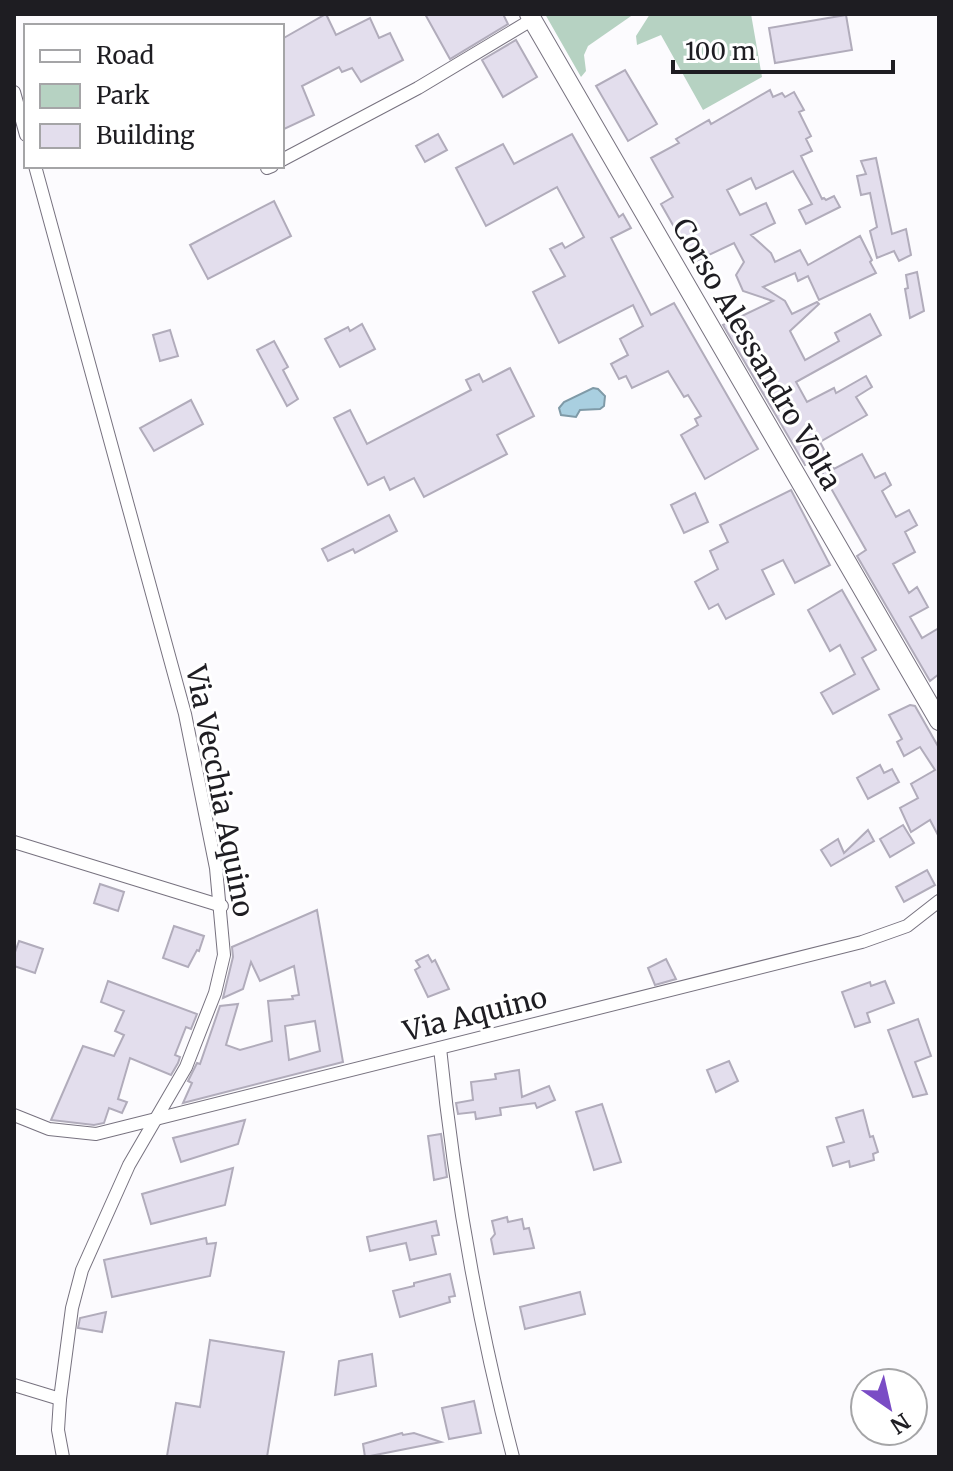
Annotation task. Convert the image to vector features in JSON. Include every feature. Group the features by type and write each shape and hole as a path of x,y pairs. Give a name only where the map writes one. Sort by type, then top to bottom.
{"main road":[{"name":"Corso Alessandro Volta","path":"531,17 939,721"}],"street":[{"path":"284,159 418,88 531,17"},
{"path":"14,92 24,128"},
{"name":"Via Vecchia Aquino","path":"36,168 142,547 185,714 222,906 224,955 215,993 186,1067 129,1165 82,1270 72,1308 60,1399 58,1430 63,1457"},
{"path":"14,842 222,906"},
{"name":"Via Aquino","path":"14,1115 49,1129 96,1134 873,939 907,926 939,901"},
{"path":"440,1048 459,1209 513,1457"},
{"path":"14,1385 60,1399"}],"green space":[{"path":"545,14 634,14 588,46 584,55 586,71 581,77"},
{"path":"650,14 751,14 762,77 703,110 661,35 637,45 636,36"}],"water":[{"path":"593,388 605,396 604,406 580,410 576,417 561,415 559,408 564,402"}],"building":[{"path":"326,14 336,35 370,18 379,38 390,33 403,60 361,82 352,68 342,72 339,67 302,86 314,115 284,129 284,38"},
{"path":"425,14 503,14 508,24 450,59"},
{"path":"846,15 852,50 775,63 769,28"},
{"path":"516,40 537,77 503,97 482,60"},
{"path":"625,70 657,124 628,141 596,86"},
{"path":"770,90 773,97 782,93 785,97 794,92 804,110 799,112 811,136 806,139 812,151 801,156 822,199 834,196 840,207 806,224 799,210 812,204 793,171 756,189 751,178 727,190 740,215 766,203 775,223 751,235 771,253 775,262 800,250 808,265 860,236 872,260 870,262 876,273 819,300 808,276 798,281 795,273 763,287 785,301 792,314 817,302 819,304 790,331 805,360 839,341 835,333 870,314 881,335 796,382 807,402 834,388 836,393 866,376 872,387 856,397 867,415 820,442 834,469 862,454 875,478 885,473 891,485 882,491 896,517 909,510 917,525 905,532 915,552 893,564 909,593 917,587 928,607 910,617 922,638 939,628 939,674 930,681 857,556 866,550 815,460 805,465 723,325 773,301 743,291 736,275 744,262 734,243 694,262 661,204 673,197 651,158 679,143 676,139 709,120 711,124"},
{"path":"438,134 447,150 425,162 416,146"},
{"path":"572,134 619,217 623,214 631,228 611,238 651,315 674,303 758,449 705,479 681,435 698,425 695,419 701,416 688,395 684,397 668,371 632,388 626,376 619,379 611,364 628,355 620,339 643,326 633,305 559,343 533,292 565,276 550,249 562,243 565,248 584,237 557,187 486,226 456,168 503,144 514,164"},
{"path":"876,158 892,234 906,229 911,255 899,261 894,251 877,258 870,231 877,227 870,193 861,195 857,176 866,174 861,161"},
{"path":"274,201 291,236 208,279 190,245"},
{"path":"917,272 924,311 910,318 906,275"},
{"path":"362,324 375,349 340,367 325,339 348,327 350,331"},
{"path":"170,330 178,356 160,361 153,335"},
{"path":"274,341 288,367 283,370 298,399 287,406 257,350"},
{"path":"510,368 534,416 497,435 507,454 424,497 414,478 390,490 384,477 368,485 334,418 350,410 367,444 471,390 466,380 479,374 483,382"},
{"path":"191,400 203,424 154,451 140,428"},
{"path":"791,490 830,565 795,583 783,560 762,570 774,594 726,619 718,604 709,609 695,582 718,569 710,551 728,542 720,525"},
{"path":"695,493 708,522 684,533 671,505"},
{"path":"389,515 397,531 355,553 353,549 328,561 322,549"},
{"path":"842,590 876,650 862,658 879,689 833,714 821,693 855,674 840,645 830,651 808,610"},
{"path":"910,705 915,706 939,748 939,837 930,820 911,832 900,808 918,798 911,784 935,770 920,747 904,756 897,742 902,739 889,715"},
{"path":"880,765 884,773 892,769 899,782 868,799 857,778"},
{"path":"903,825 914,843 890,857 880,839"},
{"path":"868,830 874,841 831,866 821,850 838,839 844,853"},
{"path":"927,870 935,885 904,902 896,887"},
{"path":"100,884 124,892 118,911 94,903"},
{"path":"317,910 343,1062 183,1103 192,1083 188,1081 197,1063 200,1064 220,1006 238,1004 226,1045 240,1050 272,1041 268,1001 293,999 292,996 299,995 294,966 260,981 251,962 243,989 223,998 233,957 232,947","holes":["315,1021 320,1051 289,1060 285,1026"]},
{"path":"174,926 204,936 199,951 188,967 163,958"},
{"path":"19,941 43,949 35,973 14,966"},
{"path":"428,955 432,962 435,960 449,989 428,997 415,970 420,967 416,961"},
{"path":"666,959 676,979 655,985 648,968"},
{"path":"108,981 197,1014 191,1029 186,1027 175,1055 180,1057 178,1063 171,1075 130,1058 118,1099 127,1102 122,1113 109,1108 104,1123 94,1125 51,1120 83,1046 114,1056 124,1035 115,1031 124,1011 101,1002"},
{"path":"885,981 894,1003 867,1013 870,1022 855,1027 842,992 870,982 871,986"},
{"path":"918,1019 931,1056 915,1062 927,1094 913,1097 888,1030"},
{"path":"729,1061 738,1081 716,1092 707,1070"},
{"path":"519,1070 522,1097 549,1086 555,1100 537,1108 535,1103 500,1108 501,1115 476,1119 475,1112 458,1114 456,1103 473,1100 471,1082 496,1079 495,1074"},
{"path":"602,1104 621,1162 594,1170 576,1112"},
{"path":"863,1110 870,1137 873,1136 878,1152 873,1154 874,1160 850,1167 849,1161 833,1166 827,1147 844,1142 836,1118"},
{"path":"245,1120 238,1144 181,1162 173,1138"},
{"path":"441,1134 447,1177 434,1180 428,1136"},
{"path":"233,1168 225,1205 151,1224 142,1194"},
{"path":"507,1217 508,1222 522,1219 524,1229 529,1228 534,1248 494,1254 492,1221"},
{"path":"436,1221 439,1235 432,1236 436,1254 410,1260 406,1243 370,1251 367,1237"},
{"path":"206,1238 207,1244 216,1243 210,1276 112,1297 104,1260"},
{"path":"450,1274 455,1296 449,1297 450,1302 400,1317 393,1291"},
{"path":"580,1292 585,1314 525,1329 520,1307"},
{"path":"106,1312 102,1332 78,1328 80,1318"},
{"path":"210,1340 284,1352 267,1457 167,1456 176,1403 200,1407"},
{"path":"372,1354 376,1386 335,1395 339,1361"},
{"path":"474,1401 481,1433 449,1439 442,1408"},
{"path":"402,1433 414,1433 441,1442 365,1457 363,1444"}]}
